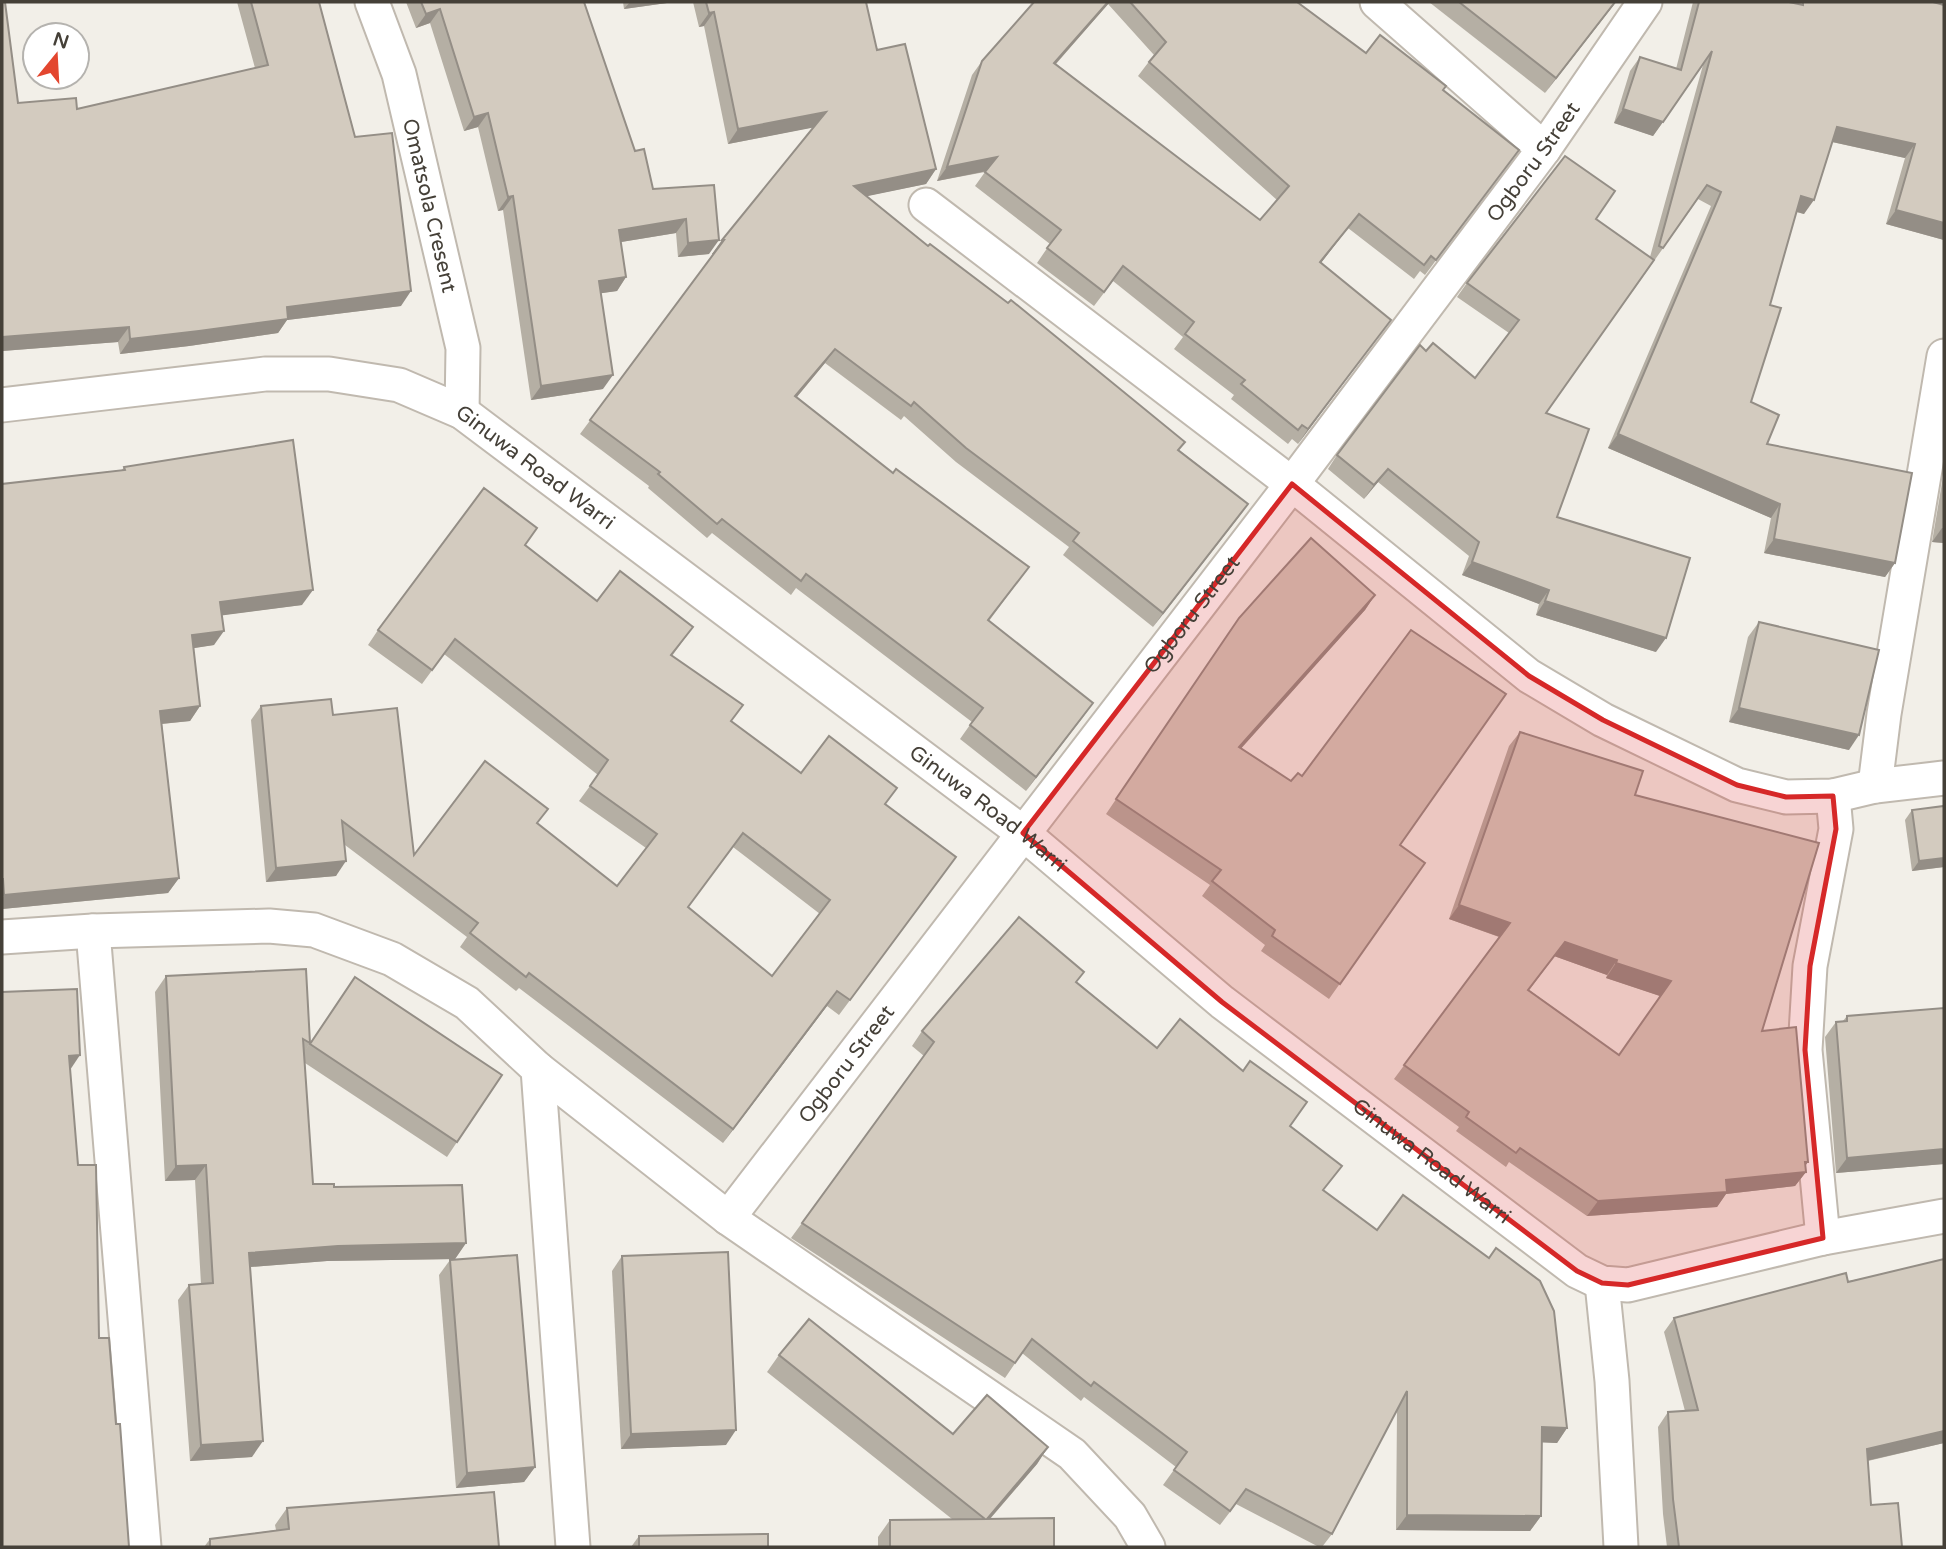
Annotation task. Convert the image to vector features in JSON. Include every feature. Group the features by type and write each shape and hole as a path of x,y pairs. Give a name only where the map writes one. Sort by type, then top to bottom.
{"street":[{"name":"Omatsola Cresent","path":"372,2 399,74 463,348 462,412"},
{"path":"1377,2 1544,149"},
{"name":"Ogboru Street","path":"728,1218 1292,484 1544,149 1645,2"},
{"path":"926,205 1292,484 1529,676 1603,720 1737,785 1786,797 1833,796 1875,786 1944,778"},
{"path":"1875,786 1884,714 1944,356"},
{"name":"Ginuwa Road Warri","path":"2,405 265,374 329,374 399,385 462,412 1023,833 1222,1002 1577,1271 1602,1283 1628,1285 1823,1238 1944,1216"},
{"path":"1823,1238 1805,1050 1810,966 1836,829 1833,796"},
{"path":"2,937 93,931 269,926 314,930 392,959 467,1003 538,1069 728,1218 1072,1454 1130,1516 1148,1547"},
{"path":"93,931 144,1547"},
{"path":"538,1069 573,1547"},
{"path":"1602,1283 1612,1381 1621,1547"}],"highlighted area":[{"path":"1292,484 1529,676 1603,720 1737,785 1786,797 1833,796 1836,829 1810,966 1805,1050 1823,1238 1628,1285 1602,1283 1577,1271 1222,1002 1023,833"}],"building":[{"path":"2,2 5,2 18,103 76,98 77,109 268,65 251,2 319,2 355,137 392,133 411,291 287,307 288,319 130,339 129,327 2,337"},
{"path":"421,2 584,2 635,151 644,149 653,189 714,185 719,240 688,243 686,219 619,230 626,277 599,281 613,375 541,386 513,196 508,197 488,113 474,117 440,9 426,14"},
{"path":"706,2 866,2 877,50 905,44 936,169 854,186 928,246 930,244 1008,303 1011,300 1185,442 1178,450 1248,504 1163,613 1073,541 1079,533 966,448 914,402 911,406 835,349 795,396 893,473 896,469 1029,567 988,620 1093,703 1036,777 970,725 983,708 806,574 801,581 722,519 717,524 658,474 660,472 590,420 722,240 826,112 738,129 714,12 709,13"},
{"path":"1034,2 1108,2 1054,63 1260,220 1289,186 1149,62 1166,42 1130,2 1297,2 1366,53 1380,35 1446,86 1443,90 1519,150 1436,260 1431,256 1424,265 1359,214 1320,262 1391,320 1308,429 1302,425 1298,430 1241,384 1245,380 1185,334 1194,322 1123,266 1104,292 1047,248 1061,230 985,172 997,157 947,167 982,61"},
{"path":"1459,2 1615,2 1556,78"},
{"path":"1699,2 1789,2 1803,5 1803,2 1933,2 1944,5 1944,223 1896,210 1915,144 1837,127 1814,200 1801,196 1770,305 1781,308 1751,402 1779,415 1767,444 1912,473 1895,563 1774,539 1780,504 1618,434 1721,192 1707,185 1663,248 1659,246 1712,51 1663,122 1623,109 1640,57 1681,70"},
{"path":"1565,156 1615,191 1596,219 1654,260 1546,413 1589,429 1557,517 1690,558 1666,638 1545,601 1549,590 1472,562 1479,542 1388,469 1374,485 1337,455 1420,345 1426,351 1433,343 1475,378 1519,320 1467,283"},
{"path":"293,440 313,590 220,602 224,631 192,635 200,706 160,711 179,878 4,895 2,484 125,470 124,467"},
{"path":"484,488 537,528 525,545 597,601 620,571 693,627 671,655 743,705 731,721 801,773 829,736 897,788 885,804 956,857 850,1000 837,991 733,1129 529,973 526,977 470,933 478,923 342,821 346,861 276,868 261,706 331,699 333,715 397,708 414,855 485,761 548,809 537,823 617,886 657,834 590,786 608,760 455,639 432,670 378,630","holes":["743,833 830,900 772,976 688,907"]},
{"path":"1311,538 1375,595 1239,747 1291,781 1298,773 1302,776 1411,630 1506,694 1400,845 1425,863 1340,984 1272,936 1275,930 1212,881 1221,870 1116,799 1239,618"},
{"path":"1759,622 1879,650 1859,735 1739,708"},
{"path":"1520,732 1643,771 1635,795 1819,843 1762,1031 1796,1027 1808,1162 1805,1162 1806,1172 1726,1180 1727,1192 1598,1201 1520,1148 1516,1153 1466,1117 1469,1112 1404,1065 1510,923 1459,905","holes":["1565,942 1617,960 1616,963 1671,981 1619,1055 1528,990"]},
{"path":"1944,806 1944,858 1919,861 1912,810"},
{"path":"1019,917 1084,972 1076,982 1157,1048 1180,1019 1243,1071 1250,1061 1307,1102 1290,1126 1342,1166 1323,1190 1377,1230 1403,1195 1489,1258 1496,1248 1540,1281 1554,1311 1567,1428 1542,1427 1541,1516 1407,1515 1407,1391 1332,1534 1246,1489 1230,1511 1174,1470 1187,1452 1094,1382 1091,1386 1032,1339 1015,1363 802,1223 934,1042 922,1031"},
{"path":"306,969 310,1043 303,1039 313,1184 334,1184 334,1187 462,1185 466,1243 338,1246 249,1253 263,1441 201,1445 189,1285 213,1283 206,1165 176,1166 166,976"},
{"path":"355,977 502,1075 457,1142 310,1044"},
{"path":"77,989 80,1055 69,1056 78,1165 96,1165 99,1338 109,1338 116,1424 120,1424 129,1547 2,1547 2,992"},
{"path":"1944,1008 1944,1149 1847,1158 1836,1022 1847,1021 1847,1016"},
{"path":"728,1252 736,1430 631,1434 622,1256"},
{"path":"517,1255 535,1467 467,1473 450,1260"},
{"path":"1944,1259 1944,1431 1867,1449 1871,1505 1898,1503 1902,1547 1679,1547 1668,1412 1698,1410 1674,1318 1846,1273 1848,1282"},
{"path":"809,1319 953,1434 987,1395 1048,1447 987,1519 1054,1518 1054,1547 890,1547 890,1520 985,1519 779,1355"},
{"path":"494,1492 499,1547 210,1547 210,1539 289,1529 287,1508"},
{"path":"768,1534 768,1547 639,1547 639,1536"}]}
